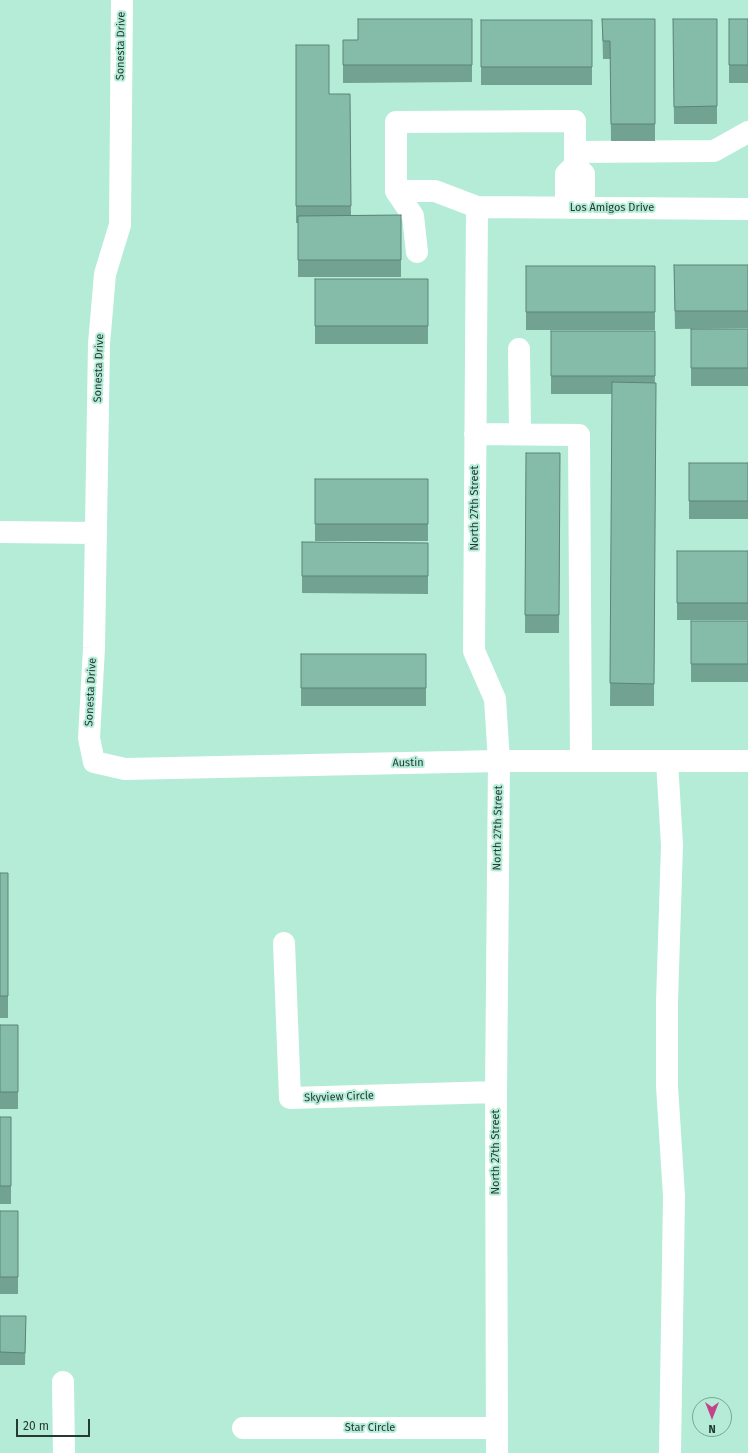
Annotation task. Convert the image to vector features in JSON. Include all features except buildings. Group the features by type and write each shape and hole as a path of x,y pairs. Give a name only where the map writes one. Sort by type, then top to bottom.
{"street":[{"name":"Sonesta Drive","path":"89,738 94,648 99,344 105,274 120,225 122,0"},
{"path":"417,252 414,216 396,192 396,122 575,121 575,159 584,174 575,207"},
{"path":"575,159 714,151 748,132"},
{"path":"396,192 435,191 477,207"},
{"name":"Los Amigos Drive","path":"477,207 748,208"},
{"name":"North 27th Street","path":"477,207 474,651 495,699 499,761 496,1092 497,1453"},
{"path":"519,349 520,434"},
{"path":"475,434 579,435 581,761"},
{"path":"0,532 96,533"},
{"name":"Austin","path":"89,738 94,762 125,769 499,761 748,761"},
{"path":"667,761 672,845 667,1002 667,1086 674,1196 670,1453"},
{"name":"Skyview Circle","path":"284,943 290,1098 496,1092"},
{"path":"63,1382 64,1453"},
{"name":"Star Circle","path":"243,1428 496,1428"}]}
